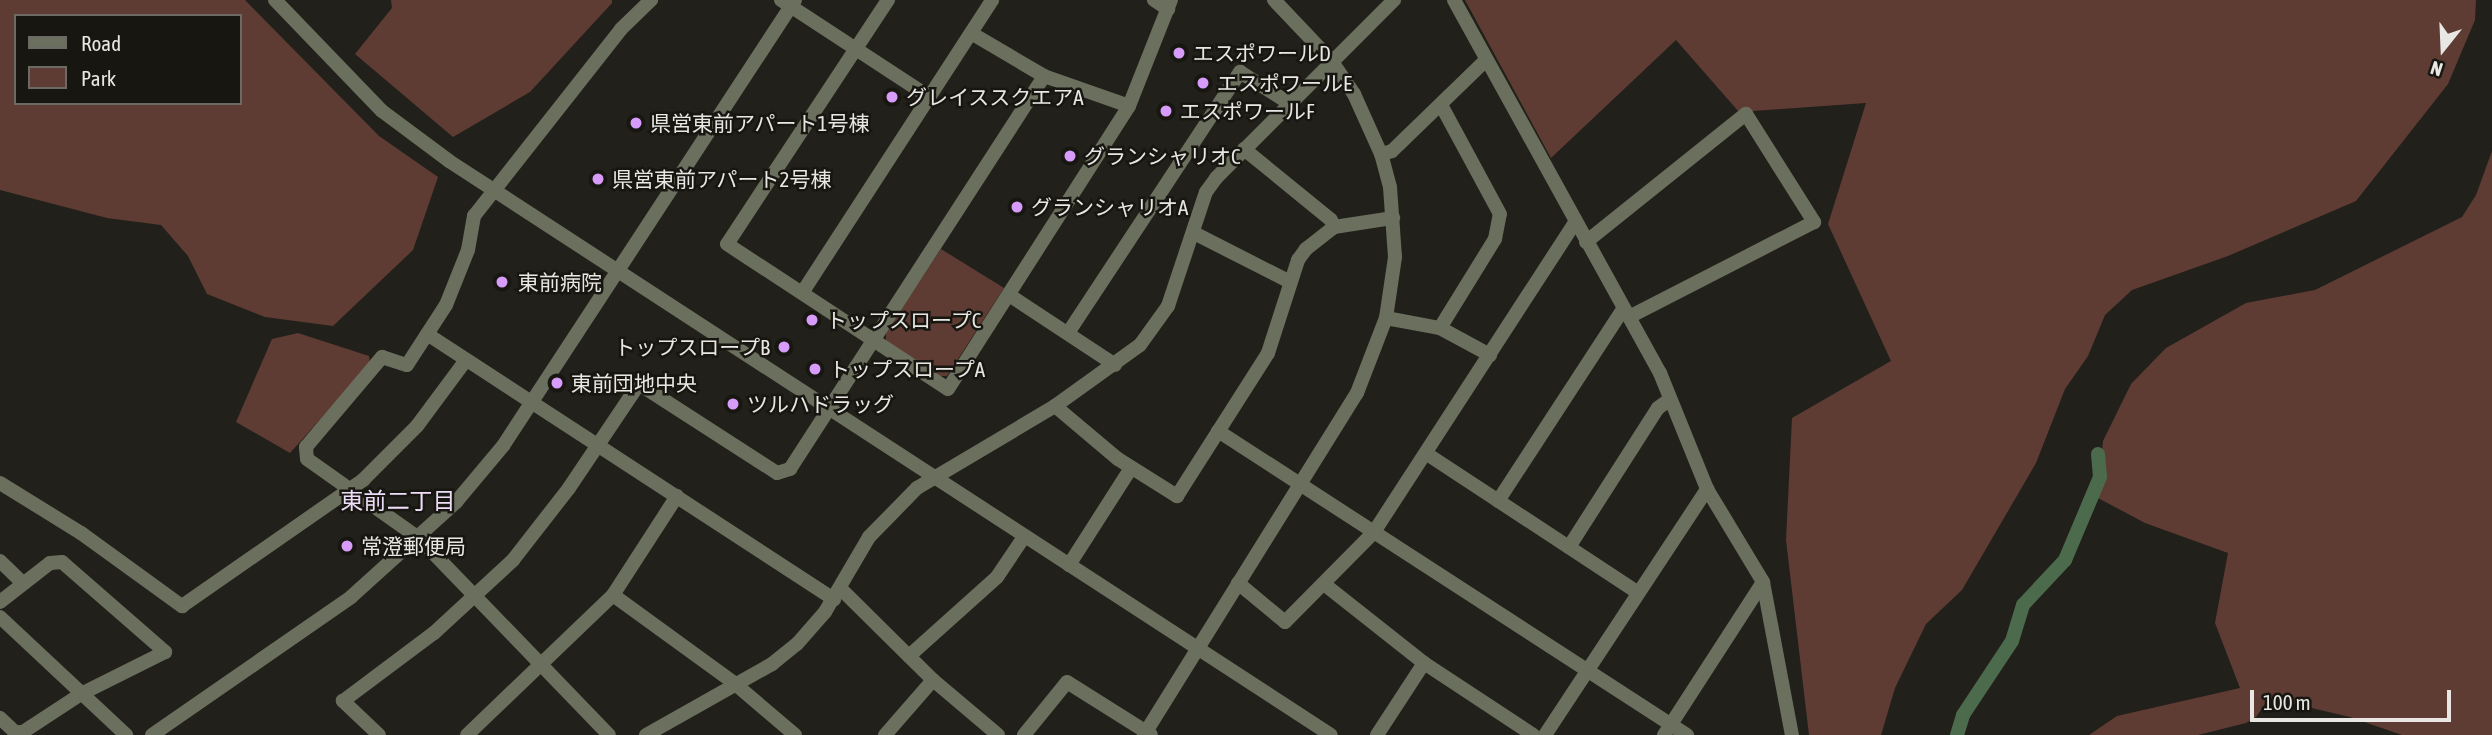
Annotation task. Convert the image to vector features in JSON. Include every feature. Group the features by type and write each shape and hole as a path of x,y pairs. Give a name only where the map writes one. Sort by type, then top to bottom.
{"street":[{"path":"275,0 382,111 492,189 1331,735"},
{"path":"609,735 420,539 352,488 307,459 306,447 382,357 407,365 461,271 474,216 492,189 621,30 651,0"},
{"path":"888,0 727,244 948,389 1129,106 1169,4 1154,0"},
{"path":"802,293 992,0"},
{"path":"1024,735 1067,682 1147,734 1357,393 1386,318 1395,257 1393,218 1381,154 1354,94 1331,60 1274,0"},
{"path":"646,735 734,683 772,664 797,644 837,593 876,529 933,477 1055,406 1140,345 1168,306 1206,192 1331,60 1394,0"},
{"path":"1454,0 1485,62 1660,373 1707,489 1763,582 1792,735"},
{"path":"152,735 351,597 420,539 484,471 617,272 789,2 929,97"},
{"path":"971,33 1044,76 1129,106"},
{"path":"1381,154 1392,150 1485,62"},
{"path":"1068,333 1240,72 1289,103"},
{"path":"379,735 342,701 434,633 475,596 547,518 599,446 639,383 777,473 783,473 1044,76"},
{"path":"1440,328 1495,239 1500,214 1441,105"},
{"path":"1498,501 1627,313 1814,222 1746,114 1586,242"},
{"path":"1244,149 1334,227"},
{"path":"1055,406 1131,468 1177,496 1268,353 1290,282 1306,249 1334,227 1393,218"},
{"path":"1238,583 1285,622 1374,533 1575,222"},
{"path":"1194,233 1290,282"},
{"path":"1009,295 1115,365"},
{"path":"1386,318 1440,328 1490,355"},
{"path":"427,334 677,496 837,593 998,735"},
{"path":"0,484 62,520 182,606 352,488 417,426 466,360"},
{"path":"1569,547 1658,408 1669,400"},
{"path":"1218,431 1588,671 1668,730 1687,735"},
{"path":"1427,454 1637,592"},
{"path":"1069,565 1131,468"},
{"path":"1545,735 1707,489"},
{"path":"467,735 612,596 677,496"},
{"path":"909,656 998,578 1024,537"},
{"path":"0,561 23,583"},
{"path":"0,602 50,564 62,562 165,652 81,694 23,732 15,732 0,718"},
{"path":"1668,730 1763,582"},
{"path":"1324,584 1424,663 1534,735"},
{"path":"612,596 734,683 795,735"},
{"path":"0,617 126,735"},
{"path":"1377,735 1424,663"},
{"path":"885,735 933,680"}],"green space":[{"path":"0,0 245,0 379,136 438,177 413,250 333,326 265,317 207,294 188,256 161,225 107,218 0,190"},
{"path":"391,0 612,0 612,3 530,92 453,137 355,54 392,8"},
{"path":"1465,0 2476,0 2475,20 2448,84 2356,201 2228,256 2132,290 2105,315 2088,356 2065,389 2036,463 1962,590 1926,624 1895,688 1881,735 1809,735 1786,540 1792,418 1891,361 1828,224 1866,103 1739,112 1676,40 1551,158"},
{"path":"2492,151 2492,735 2402,735 2350,717 2269,698 2256,717 2246,723 2198,735 2089,735 2117,716 2240,688 2215,623 2228,553 2145,523 2098,498 2103,441 2131,384 2166,348 2246,303 2315,290 2462,217 2476,195"},
{"path":"941,249 1004,288 947,376 940,376 886,341 886,332"},
{"path":"298,333 369,356 370,364 290,453 236,422 272,339"}],"waterway":[{"path":"1957,735 1963,715 2012,641 2023,605 2065,560 2100,477 2098,454"}],"place":[{"name":"エスポワールD","path":"1179,53"},
{"name":"エスポワールE","path":"1203,83"},
{"name":"グレイススクエアA","path":"892,97"},
{"name":"エスポワールF","path":"1166,111"},
{"name":"県営東前アパート1号棟","path":"636,123"},
{"name":"グランシャリオC","path":"1070,156"},
{"name":"県営東前アパート2号棟","path":"598,179"},
{"name":"グランシャリオA","path":"1017,207"},
{"name":"東前病院","path":"502,282"},
{"name":"トップスロープC","path":"812,320"},
{"name":"トップスロープB","path":"784,347"},
{"name":"トップスロープA","path":"815,369"},
{"name":"東前団地中央","path":"557,383"},
{"name":"ツルハドラッグ","path":"733,404"},
{"name":"常澄郵便局","path":"347,546"}],"district":[{"name":"東前二丁目","path":"398,501"}]}
